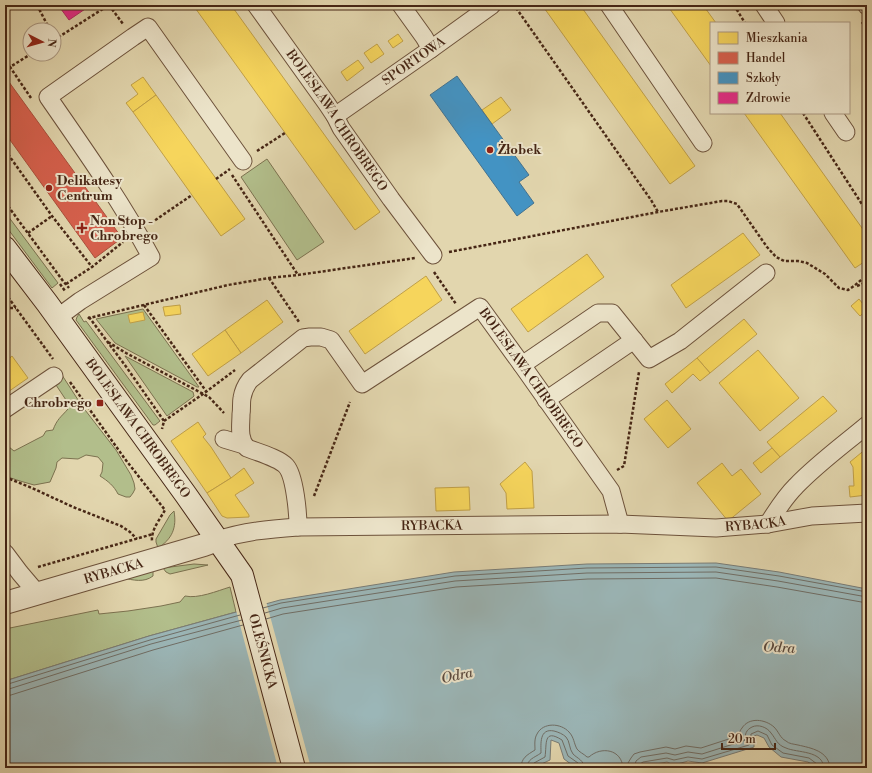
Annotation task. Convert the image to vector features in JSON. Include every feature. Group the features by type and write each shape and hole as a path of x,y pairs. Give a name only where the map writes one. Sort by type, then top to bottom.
{"main road":[{"name":"BOLESŁAWA CHROBREGO","path":"5,248 218,540"},
{"name":"RYBACKA","path":"5,603 218,540"},
{"name":"OLEŚNICKA","path":"218,540 242,575 294,768"}],"street":[{"name":"BOLESŁAWA CHROBREGO","path":"256,5 335,116 341,128 387,193 428,256"},
{"path":"401,5 431,49"},
{"path":"609,5 703,143"},
{"path":"764,5 775,22"},
{"name":"SPORTOWA","path":"335,116 431,49 500,7"},
{"path":"57,318 80,301 151,257 96,166 48,97 148,27 243,160"},
{"path":"834,114 846,132"},
{"path":"522,365 598,313 612,313 649,358 680,341 766,273"},
{"name":"BOLESŁAWA CHROBREGO","path":"244,445 241,434 242,397 246,384 303,338 310,336 321,336 331,340 362,384 480,307 611,491 620,524"},
{"path":"546,400 634,340"},
{"path":"5,409 60,374"},
{"path":"768,524 795,487 867,425"},
{"path":"224,439 244,445 247,448 282,463 286,467 289,471 294,489 298,527"},
{"name":"RYBACKA","path":"218,540 232,535 248,532 298,527 620,524 716,528 768,524 812,516 867,513"},
{"path":"5,552 37,593"}],"path":[{"path":"5,13 14,5"},
{"path":"37,5 46,22"},
{"path":"62,33 109,5 132,37"},
{"path":"500,7 514,5 658,212"},
{"path":"734,5 745,22"},
{"path":"5,58 32,99"},
{"path":"5,72 22,60"},
{"path":"804,114 867,212"},
{"path":"5,150 52,216 92,267"},
{"path":"229,170 298,275"},
{"path":"66,284 92,267 137,232 192,195"},
{"path":"89,318 228,285 428,256 722,201 737,204 767,247 776,257 784,261 807,262 825,274 839,288 848,290 867,275"},
{"path":"5,202 71,290"},
{"path":"28,233 52,216"},
{"path":"428,256 465,317"},
{"path":"268,278 301,324"},
{"path":"854,286 867,282"},
{"path":"5,293 60,374 165,510 153,534 152,544"},
{"path":"144,305 206,391"},
{"path":"5,308 16,308"},
{"path":"85,316 89,318 106,340 164,421 162,434"},
{"path":"106,340 126,353 203,394 213,401 233,422 241,428"},
{"path":"611,491 609,475 624,466 640,365 647,356"},
{"path":"164,421 236,369"},
{"path":"314,496 350,402"},
{"path":"5,477 11,481 32,488 73,507 121,526 137,539"},
{"path":"20,573 153,534"}],"green space":[{"path":"267,159 324,242 297,260 241,177"},
{"path":"5,212 58,283 52,288 5,225"},
{"path":"143,309 199,387 115,343 96,319"},
{"path":"79,314 84,322 86,321 160,421 155,425 153,425 76,320"},
{"path":"125,356 193,392 194,396 167,416"},
{"path":"60,372 82,406 116,450 131,475 135,489 130,497 118,494 106,480 100,476 103,463 98,457 86,455 78,459 62,458 57,462 50,482 34,485 5,476 5,447 9,447 14,451 43,436 46,431 53,430 68,409 66,400 52,379"},
{"path":"174,511 174,528 167,541 158,548 156,539 170,515"},
{"path":"194,564 208,565 170,574 163,568"},
{"path":"153,570 153,576 146,580 131,580 123,578"},
{"path":"230,587 236,612 149,636 5,681 5,629 98,610 99,614 161,606 180,602 185,596 202,596"}],"water":[{"name":"Odra","path":"716,563 779,572 867,589 867,768 817,768 808,762 781,757 769,747 764,738 757,735 754,736 754,747 702,763 688,761 674,765 667,762 625,768 603,766 596,768 575,767 564,759 559,743 551,740 550,760 533,768 5,768 5,681 149,636 280,600 454,572 587,564"}],"pier":[{"path":"266,601 311,768 278,768 236,610"}],"building: Mieszkania":[{"path":"193,5 231,5 380,212 355,230"},
{"path":"542,5 580,5 695,166 670,184"},
{"path":"667,5 703,5 715,22 710,22 710,65"},
{"path":"398,34 403,41 393,48 388,41"},
{"path":"377,44 384,54 371,63 364,53"},
{"path":"358,60 364,68 347,81 341,72"},
{"path":"143,77 156,95 133,112 126,103 138,94 131,85"},
{"path":"156,95 245,219 221,236 133,112"},
{"path":"501,97 511,110 492,124 482,110"},
{"path":"745,114 781,114 867,235 867,260 855,268"},
{"path":"743,233 760,255 686,308 671,285"},
{"path":"587,254 604,277 528,332 511,309"},
{"path":"426,276 442,300 365,354 349,331"},
{"path":"859,299 867,309 860,316 851,306"},
{"path":"267,300 283,322 241,353 225,330"},
{"path":"180,305 181,314 165,316 163,307"},
{"path":"143,312 145,320 130,323 128,315"},
{"path":"744,319 757,334 710,373 697,358"},
{"path":"225,330 241,353 208,376 192,354"},
{"path":"758,350 799,398 760,431 719,383"},
{"path":"12,356 28,378 5,394 5,362"},
{"path":"697,358 710,373 700,381 693,374 672,393 665,384"},
{"path":"823,396 837,411 780,457 767,442"},
{"path":"667,400 691,429 668,448 644,419"},
{"path":"198,422 206,434 203,437 231,478 207,493 171,441"},
{"path":"772,448 780,457 761,473 753,463"},
{"path":"867,448 867,495 850,497 849,486 854,486 853,467 850,462"},
{"path":"525,462 532,471 534,508 507,509 506,493 500,484"},
{"path":"722,463 732,476 741,469 761,494 728,521 697,483"},
{"path":"244,468 254,483 235,495 249,517 227,518 222,516 207,493"},
{"path":"469,487 470,510 436,511 435,488"}],"building: Handel":[{"path":"9,82 122,238 95,258 5,133 5,85"}],"building: Szkoły":[{"name":"Żłobek","path":"457,76 529,175 519,182 534,203 517,216 430,95"}],"building: Zdrowie":[{"path":"58,5 91,5 69,20"}],"place":[{"name":"Żłobek","path":"490,150"},
{"name":"Delikatesy Centrum","path":"49,188"},
{"name":"Non Stop - Chrobrego","path":"82,228"},
{"name":"Chrobrego","path":"100,403"}]}
